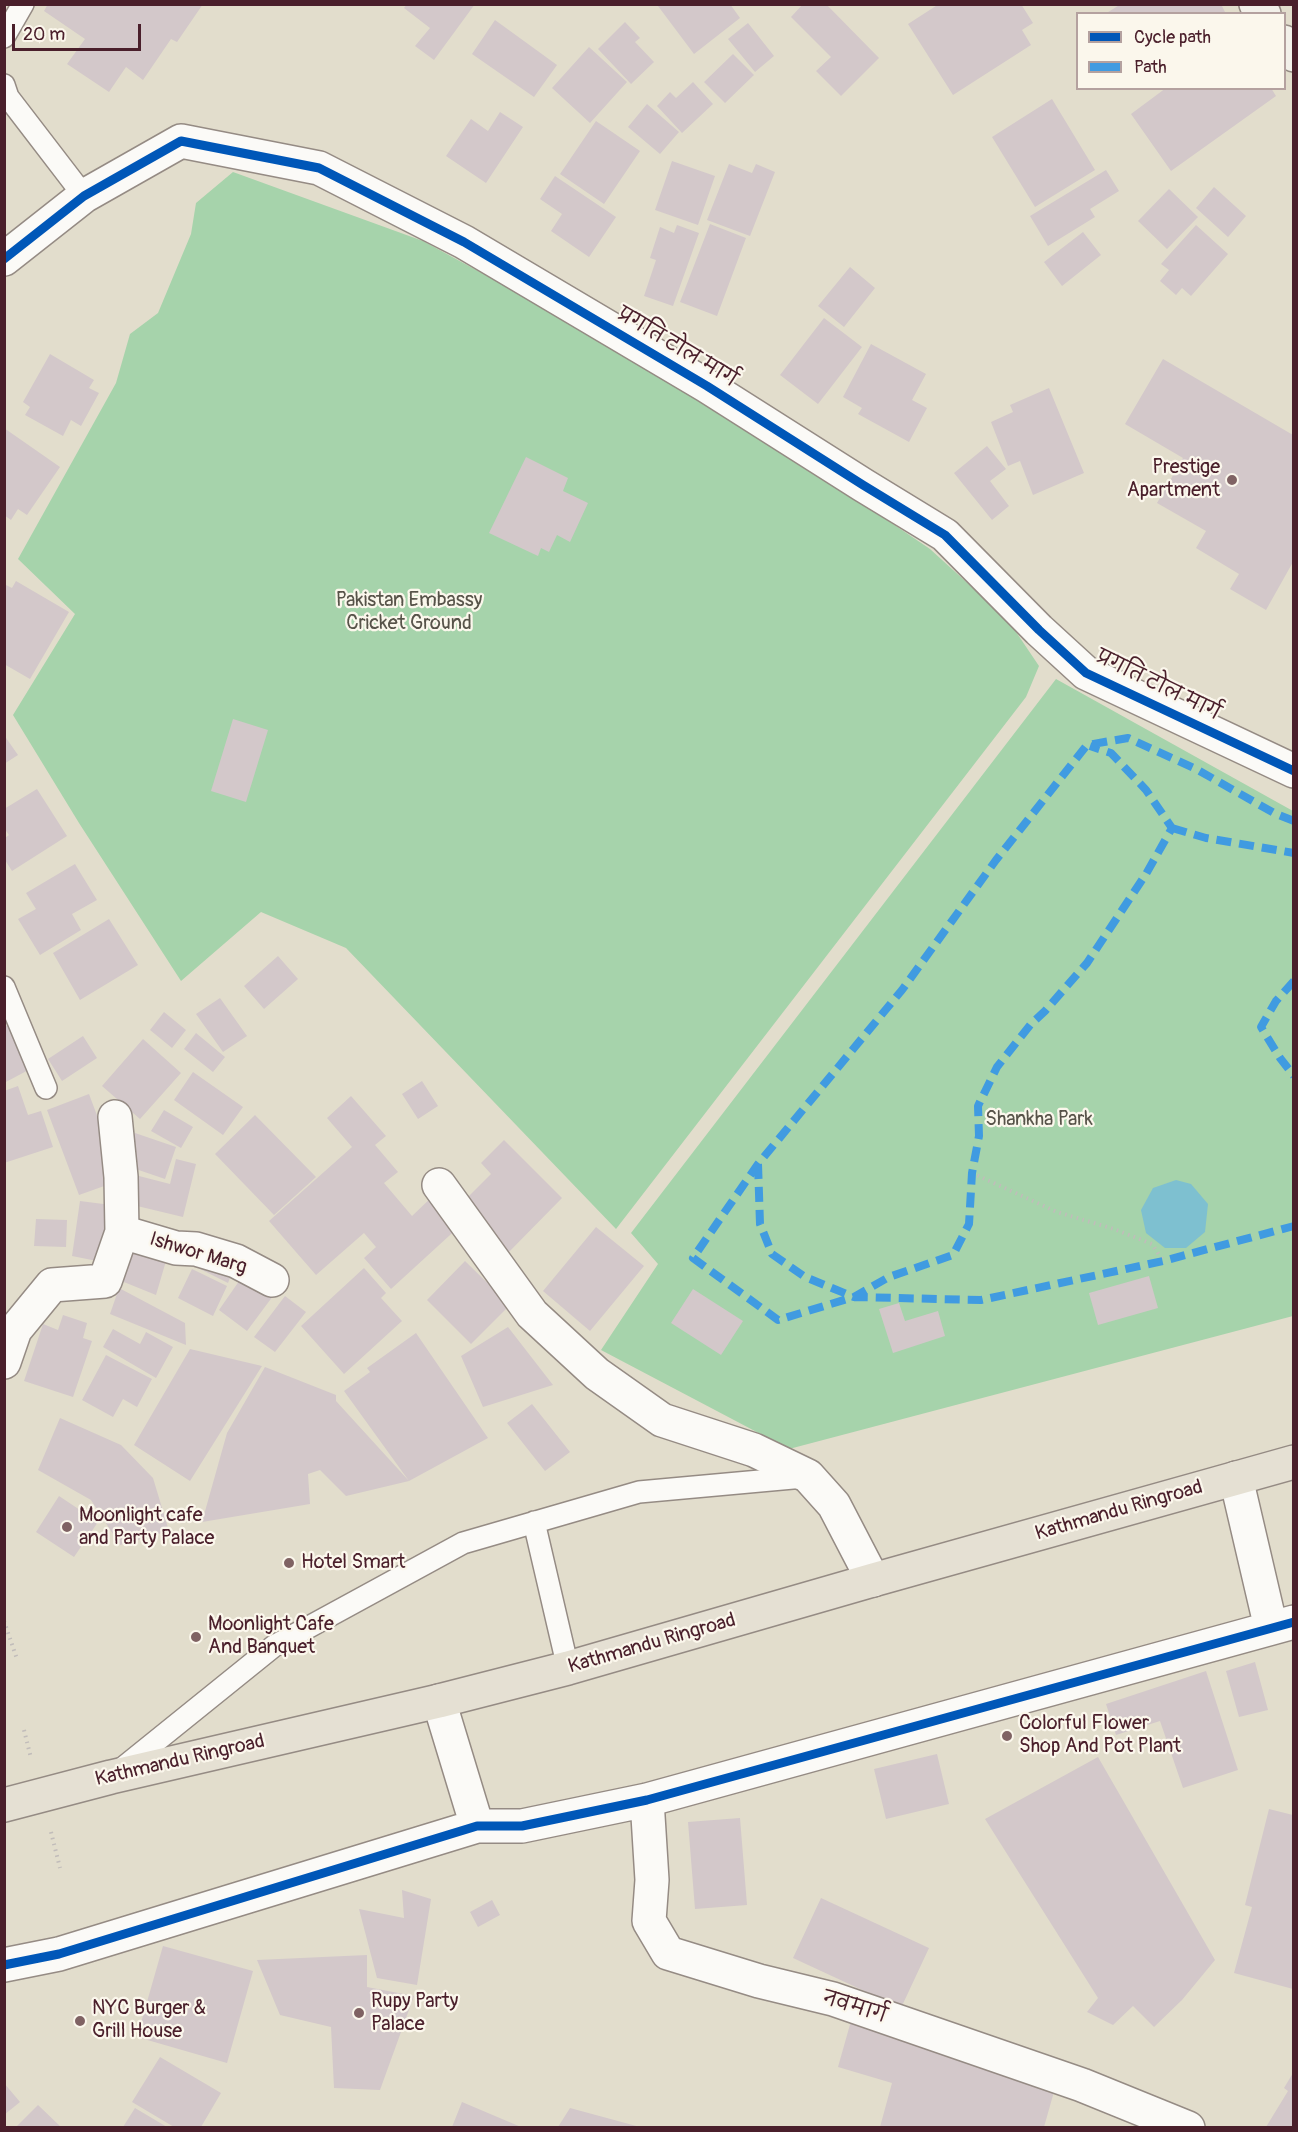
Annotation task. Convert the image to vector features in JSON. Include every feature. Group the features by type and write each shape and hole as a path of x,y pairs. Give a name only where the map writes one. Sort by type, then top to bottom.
{"highway":[{"name":"Kathmandu Ringroad","path":"4,1805 111,1777 439,1701 568,1668 1293,1462"}],"street":[{"name":"प्रगति टोल मार्ग","path":"4,259 84,196 181,141 319,168 464,242 707,386 945,535 1086,674 1293,771"},
{"name":"Ishwor Marg","path":"4,1362 15,1330 52,1285 105,1281 122,1232 121,1177 115,1117"},
{"path":"439,1185 532,1314 597,1374 663,1420 754,1450 808,1476 834,1505 873,1580"},
{"name":"Ishwor Marg","path":"122,1232 176,1248 196,1249 236,1261 272,1280"},
{"path":"4,1965 59,1954 477,1826 522,1827 647,1800 1282,1625 1236,1478"},
{"path":"439,1701 477,1826"},
{"name":"नवमार्ग","path":"647,1800 652,1880 648,1921 668,1953 759,1981 844,2003 1082,2085 1188,2127"}],"lane":[{"path":"4,37 23,4"},
{"path":"4,85 8,97 84,196"},
{"path":"4,987 46,1088"},
{"path":"111,1777 274,1646 463,1543 639,1492 808,1476"},
{"path":"534,1522 568,1668"}],"path":[{"path":"972,1173 1057,1212 1114,1229 1152,1244 1163,1261"},
{"path":"4,1621 17,1659"}],"green space":[{"name":"Pakistan Embassy Cricket Ground","path":"233,172 423,241 689,386 930,549 1008,620 1039,666 1026,697 616,1229 346,948 261,912 181,981 79,823 13,715 75,614 18,559 116,383 130,334 158,313 191,234 196,203"},
{"name":"Shankha Park","path":"1056,679 1293,811 1293,1316 789,1449 601,1350 658,1264 631,1233"}],"water":[{"path":"1176,1180 1191,1184 1208,1204 1205,1232 1186,1248 1165,1248 1146,1233 1141,1210 1153,1188"}],"building":[{"path":"48,4 203,4 177,42 171,39 143,80 126,67 109,92 67,64 85,39 44,11"},
{"path":"407,4 475,4 434,60 415,46 430,28 404,8"},
{"path":"660,4 730,4 740,18 694,54 658,6"},
{"path":"803,4 826,4 879,58 841,96 816,71 831,57 791,17"},
{"path":"939,4 1021,4 1033,23 1022,30 1031,45 953,95 908,24"},
{"path":"1121,4 1221,4 1225,12 1108,12"},
{"path":"495,20 557,65 534,97 472,54"},
{"path":"625,22 640,38 635,42 654,62 631,84 598,49"},
{"path":"748,23 774,56 755,72 728,39"},
{"path":"589,47 627,82 590,123 552,88"},
{"path":"733,54 754,75 725,103 704,82"},
{"path":"693,82 713,104 682,133 657,106 670,92 676,98"},
{"path":"1163,90 1272,90 1276,96 1171,171 1131,114"},
{"path":"1052,99 1095,170 1035,207 992,137"},
{"path":"647,104 679,132 660,154 628,127"},
{"path":"500,112 523,127 486,183 446,156 471,119 488,131"},
{"path":"596,121 640,151 604,204 560,174"},
{"path":"672,161 715,176 698,225 655,210"},
{"path":"729,164 752,173 756,164 775,172 750,236 707,220"},
{"path":"1106,170 1119,191 1090,209 1095,217 1048,246 1030,216"},
{"path":"555,176 616,217 589,257 551,231 562,214 540,199"},
{"path":"1214,187 1246,216 1228,237 1196,208"},
{"path":"1169,189 1198,217 1167,249 1138,221"},
{"path":"710,224 746,238 717,316 680,302"},
{"path":"677,225 699,233 673,306 644,296 656,260 650,258 660,227 674,233"},
{"path":"1196,225 1228,254 1191,296 1182,288 1176,295 1160,281 1169,270 1161,264"},
{"path":"1083,232 1101,255 1062,286 1044,262"},
{"path":"850,267 875,288 844,327 818,306"},
{"path":"824,318 862,347 818,404 780,375"},
{"path":"871,344 926,374 912,400 927,408 909,442 858,414 862,408 843,397"},
{"path":"50,354 94,380 89,388 99,393 81,426 71,420 63,436 25,415 30,407 23,402"},
{"name":"Prestige Apartment","path":"1163,359 1293,435 1293,562 1266,610 1230,589 1239,574 1196,548 1206,531 1157,503 1183,458 1125,424"},
{"path":"1049,388 1084,473 1033,495 1020,461 1008,466 991,422 1013,412 1010,405"},
{"path":"4,428 60,467 27,515 18,509 11,520 4,515"},
{"path":"987,446 1006,469 990,481 1009,506 992,520 954,473"},
{"path":"526,457 568,478 563,491 588,503 570,542 557,535 549,552 541,548 538,556 489,533"},
{"path":"16,581 69,612 30,679 4,664 4,584 12,588"},
{"path":"233,719 268,730 246,802 211,791"},
{"path":"4,735 18,755 4,764"},
{"path":"37,789 67,836 12,871 5,860 5,838 9,835 4,828 4,809"},
{"path":"75,864 97,900 72,914 81,930 40,955 18,919 36,909 26,893"},
{"path":"109,919 138,965 80,1000 53,953"},
{"path":"278,956 298,979 264,1009 244,986"},
{"path":"220,998 247,1036 223,1052 196,1014"},
{"path":"164,1012 186,1030 172,1048 150,1030"},
{"path":"10,1024 34,1067 4,1083 4,1027"},
{"path":"196,1033 225,1057 213,1072 184,1049"},
{"path":"83,1036 97,1058 62,1081 48,1059"},
{"path":"143,1039 181,1073 140,1119 102,1086"},
{"path":"193,1072 243,1107 223,1135 174,1100"},
{"path":"422,1081 438,1106 418,1119 402,1094"},
{"path":"18,1086 28,1115 41,1111 53,1147 4,1163 4,1091"},
{"path":"89,1094 121,1180 79,1195 47,1110"},
{"path":"351,1096 386,1136 375,1145 398,1172 384,1183 412,1216 434,1195 461,1225 391,1289 364,1258 376,1247 364,1233 316,1275 269,1221 352,1147 327,1118"},
{"path":"164,1110 193,1127 181,1148 151,1131"},
{"path":"255,1115 316,1177 274,1215 215,1154"},
{"path":"135,1133 176,1147 165,1179 124,1165"},
{"path":"504,1140 562,1198 507,1254 464,1201 491,1174 481,1163"},
{"path":"176,1159 196,1164 183,1217 133,1205 139,1176 170,1184"},
{"path":"80,1201 111,1205 102,1262 72,1256"},
{"path":"36,1219 67,1220 66,1247 34,1246"},
{"path":"596,1227 644,1266 590,1331 543,1291"},
{"path":"129,1247 166,1261 156,1295 114,1278"},
{"path":"199,1257 233,1270 228,1283 196,1267"},
{"path":"465,1261 510,1305 471,1344 427,1300"},
{"path":"364,1268 386,1293 381,1298 402,1321 344,1374 301,1326"},
{"path":"192,1269 227,1286 213,1316 178,1298"},
{"path":"244,1274 273,1296 247,1331 219,1310"},
{"path":"1149,1276 1158,1308 1098,1325 1089,1293"},
{"path":"119,1288 185,1323 186,1345 110,1314"},
{"path":"693,1289 743,1321 721,1355 671,1323"},
{"path":"285,1296 306,1312 275,1352 254,1337"},
{"path":"899,1303 905,1321 938,1311 945,1336 893,1353 879,1309"},
{"path":"63,1315 87,1323 83,1338 92,1341 73,1397 24,1381 43,1324 58,1330"},
{"path":"508,1327 553,1385 483,1407 461,1356"},
{"path":"113,1329 140,1344 146,1332 173,1347 156,1378 103,1347"},
{"path":"416,1333 488,1438 409,1481 344,1391 370,1372 367,1368"},
{"path":"190,1349 262,1366 190,1481 134,1445"},
{"path":"106,1355 152,1379 137,1407 123,1399 113,1417 82,1400"},
{"path":"265,1367 336,1395 336,1401 409,1481 346,1496 320,1470 308,1474 310,1504 202,1522 227,1433"},
{"path":"532,1404 570,1452 545,1471 507,1423"},
{"path":"60,1418 121,1445 153,1478 169,1531 120,1545 91,1500 38,1470"},
{"name":"Moonlight cafe and Party Palace","path":"59,1496 98,1522 74,1557 36,1532"},
{"path":"1255,1662 1268,1710 1239,1717 1226,1671"},
{"path":"1206,1671 1238,1770 1183,1788 1160,1721 1116,1735 1106,1704"},
{"path":"937,1754 949,1804 886,1819 874,1769"},
{"path":"1098,1757 1215,1960 1182,2000 1154,2027 1133,2006 1113,2025 1087,2012 1098,1998 985,1819"},
{"path":"1269,1809 1293,1815 1293,1989 1234,1973 1252,1907 1245,1905"},
{"path":"740,1818 747,1905 695,1909 688,1822"},
{"path":"402,1890 431,1899 417,1985 377,1978 359,1909 404,1918"},
{"path":"821,1898 929,1948 901,2008 793,1958"},
{"path":"492,1900 500,1915 478,1927 470,1912"},
{"path":"163,1946 253,1971 227,2063 137,2037"},
{"path":"367,1955 367,1987 414,1996 380,2090 334,2088 331,2027 280,2015 257,1960"},
{"path":"851,2021 1057,2081 1044,2127 880,2127 892,2083 838,2067"},
{"path":"160,2057 221,2093 201,2127 174,2127 132,2102"},
{"path":"1293,2073 1293,2127 1266,2127 1288,2091 1284,2088"},
{"path":"4,2083 20,2102 4,2115"},
{"path":"462,2102 521,2127 452,2127"},
{"path":"38,2105 61,2127 16,2127"},
{"path":"135,2108 167,2127 123,2127"},
{"path":"570,2108 640,2127 558,2127"}],"marked path":[{"path":"1294,821 1274,813 1196,769 1128,738 1087,745 996,860 902,990 758,1164 693,1258 778,1320 854,1297 981,1300 1163,1261 1294,1226"},
{"path":"758,1164 760,1224 772,1254 805,1277 854,1297 889,1277 953,1255 969,1224 972,1173 979,1136 978,1106 997,1067 1031,1024 1087,963 1146,874 1172,828 1146,790 1111,753 1090,746"},
{"path":"1172,828 1206,838 1294,853"},
{"path":"1294,981 1276,1001 1261,1027 1294,1076"}],"cycle path":[{"path":"4,259 84,196 181,141 319,168 464,242 707,386 945,535 1039,630 1086,673 1294,771"},
{"path":"4,1965 59,1954 477,1826 522,1826 647,1800 1294,1622"}],"place":[{"name":"Prestige Apartment","path":"1232,480"},
{"name":"Moonlight cafe and Party Palace","path":"67,1527"},
{"name":"Hotel Smart","path":"289,1563"},
{"name":"Moonlight Cafe And Banquet","path":"196,1637"},
{"name":"Colorful Flower Shop And Pot Plant","path":"1007,1736"},
{"name":"Rupy Party Palace","path":"359,2013"},
{"name":"NYC Burger & Grill House","path":"80,2021"}]}
